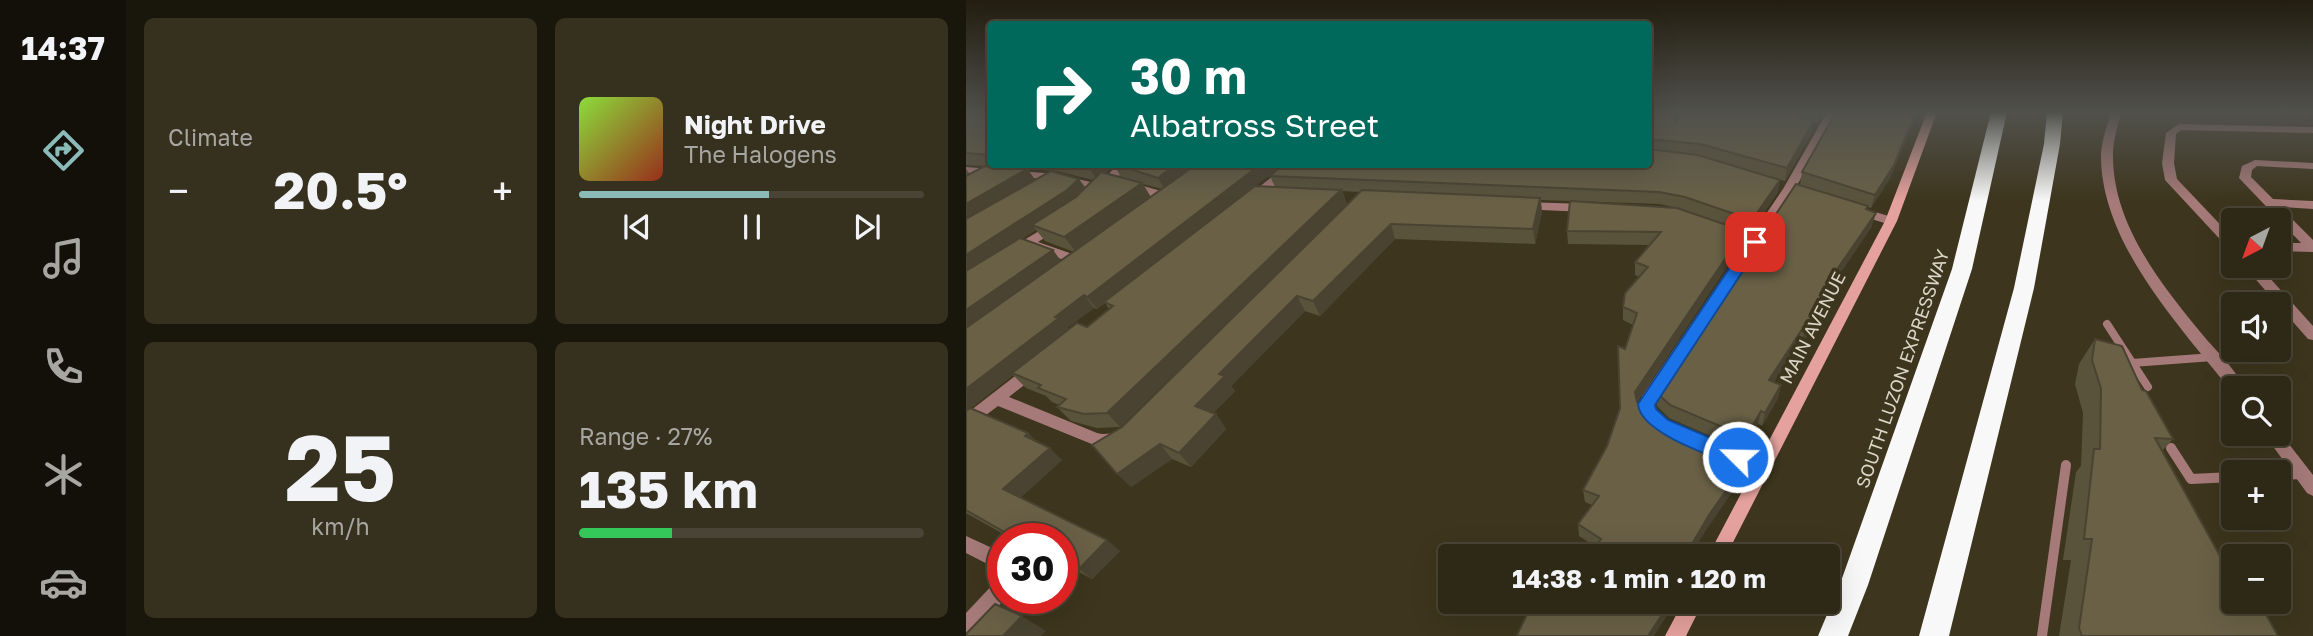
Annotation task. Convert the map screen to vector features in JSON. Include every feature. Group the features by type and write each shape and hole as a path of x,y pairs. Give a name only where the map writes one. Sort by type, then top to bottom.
{"highway":[{"name":"SOUTH LUZON EXPRESSWAY","path":"1833,636 1854,585 1962,269 1992,142"},
{"path":"1934,636 2024,288 2052,142"}],"street":[{"path":"1674,430 1662,425 1647,412 1650,396 1790,189 1812,142"},
{"name":"MAIN AVENUE","path":"1723,544 1891,221 1922,142"},
{"path":"2110,142 2107,154 2113,205 2134,253 2228,376"},
{"path":"2170,142 2168,163 2171,180 2221,233"},
{"path":"2313,166 2255,163 2246,168 2245,178 2313,247"},
{"path":"1100,189 1121,168"},
{"path":"1237,211 1291,168"},
{"path":"966,170 1057,177 1100,189 1168,197"},
{"path":"975,182 994,171"},
{"path":"1035,191 1057,177"},
{"path":"1258,194 1284,195"},
{"path":"2269,203 2313,205"},
{"path":"1513,205 1595,208"},
{"path":"1842,206 1891,221"},
{"path":"1007,257 1071,215"},
{"path":"1718,229 1755,242"},
{"path":"1028,243 1079,261"},
{"path":"2291,247 2313,247"},
{"path":"2262,278 2313,335"},
{"path":"966,423 1041,365"},
{"path":"997,398 1094,439 1115,440 1127,434"},
{"path":"1700,441 1764,469"},
{"path":"2281,446 2313,488"},
{"path":"966,544 987,555"},
{"path":"966,627 987,605"},
{"path":"1675,636 1687,614"}],"lane":[{"path":"2108,324 2148,387"},
{"path":"2132,363 2213,357"},
{"path":"2171,448 2191,479 2221,478"},
{"path":"2042,636 2066,466"},
{"path":"2291,474 2302,474"}],"building":[{"path":"966,142 987,142 987,155 966,153"},
{"path":"1676,142 1802,142 1787,168 1700,144"},
{"path":"1819,142 1904,142 1894,165 1875,195 1802,172"},
{"path":"1652,149 1698,155 1780,180 1752,220 1685,197 1659,192 1270,176 1279,168 1652,168"},
{"path":"985,166 1027,169 966,204 966,176"},
{"path":"1127,168 1171,168 1158,178"},
{"path":"1191,168 1256,168 1087,297 1084,295 1055,317 1059,318 966,389 966,328"},
{"path":"1051,171 1079,179 1067,190 966,255 966,219"},
{"path":"1101,172 1142,183 1064,237 1032,225 1076,197"},
{"path":"1796,184 1868,206 1866,209 1876,213 1838,268 1829,287 1833,288 1769,380 1781,385 1765,413 1761,411 1746,437 1670,405 1657,393"},
{"path":"1255,186 1341,190 1107,413 1084,414 1057,407 1066,399 1038,388 1041,385 1012,373 1077,323 1087,327 1113,306 1104,302"},
{"path":"1362,190 1540,198 1533,229 1391,224 1313,301 1297,296 1219,374 1225,376 1195,406 1216,414 1179,453 1160,444 1117,474 1092,445 1122,427"},
{"path":"1570,201 1677,208 1744,231 1635,392 1637,402 1655,420 1736,454 1733,459 1744,465 1692,544 1597,544 1601,539 1578,524 1599,496 1583,490 1607,446 1620,408 1618,346 1625,349 1637,313 1623,307 1625,293 1648,267 1635,262 1661,232 1567,231"},
{"path":"1020,238 1053,250 966,310 966,271"},
{"path":"2095,339 2122,346 2142,390 2146,391 2173,439 2155,438 2221,556 2221,614 2266,614 2278,636 2082,636 2079,628 2092,539 2084,539 2094,449 2100,449 2101,389 2092,360"},
{"path":"970,408 1028,433 1025,436 1050,448 1003,489 1072,523 989,523 966,510 966,411"},
{"path":"1078,526 1107,540 1078,568"},
{"path":"987,612 1022,616 1003,636 966,634"},
{"path":"1527,614 1662,614 1648,636 1517,635"}],"route":[{"path":"1738,457 1662,425 1647,412 1646,404 1755,242"}]}
